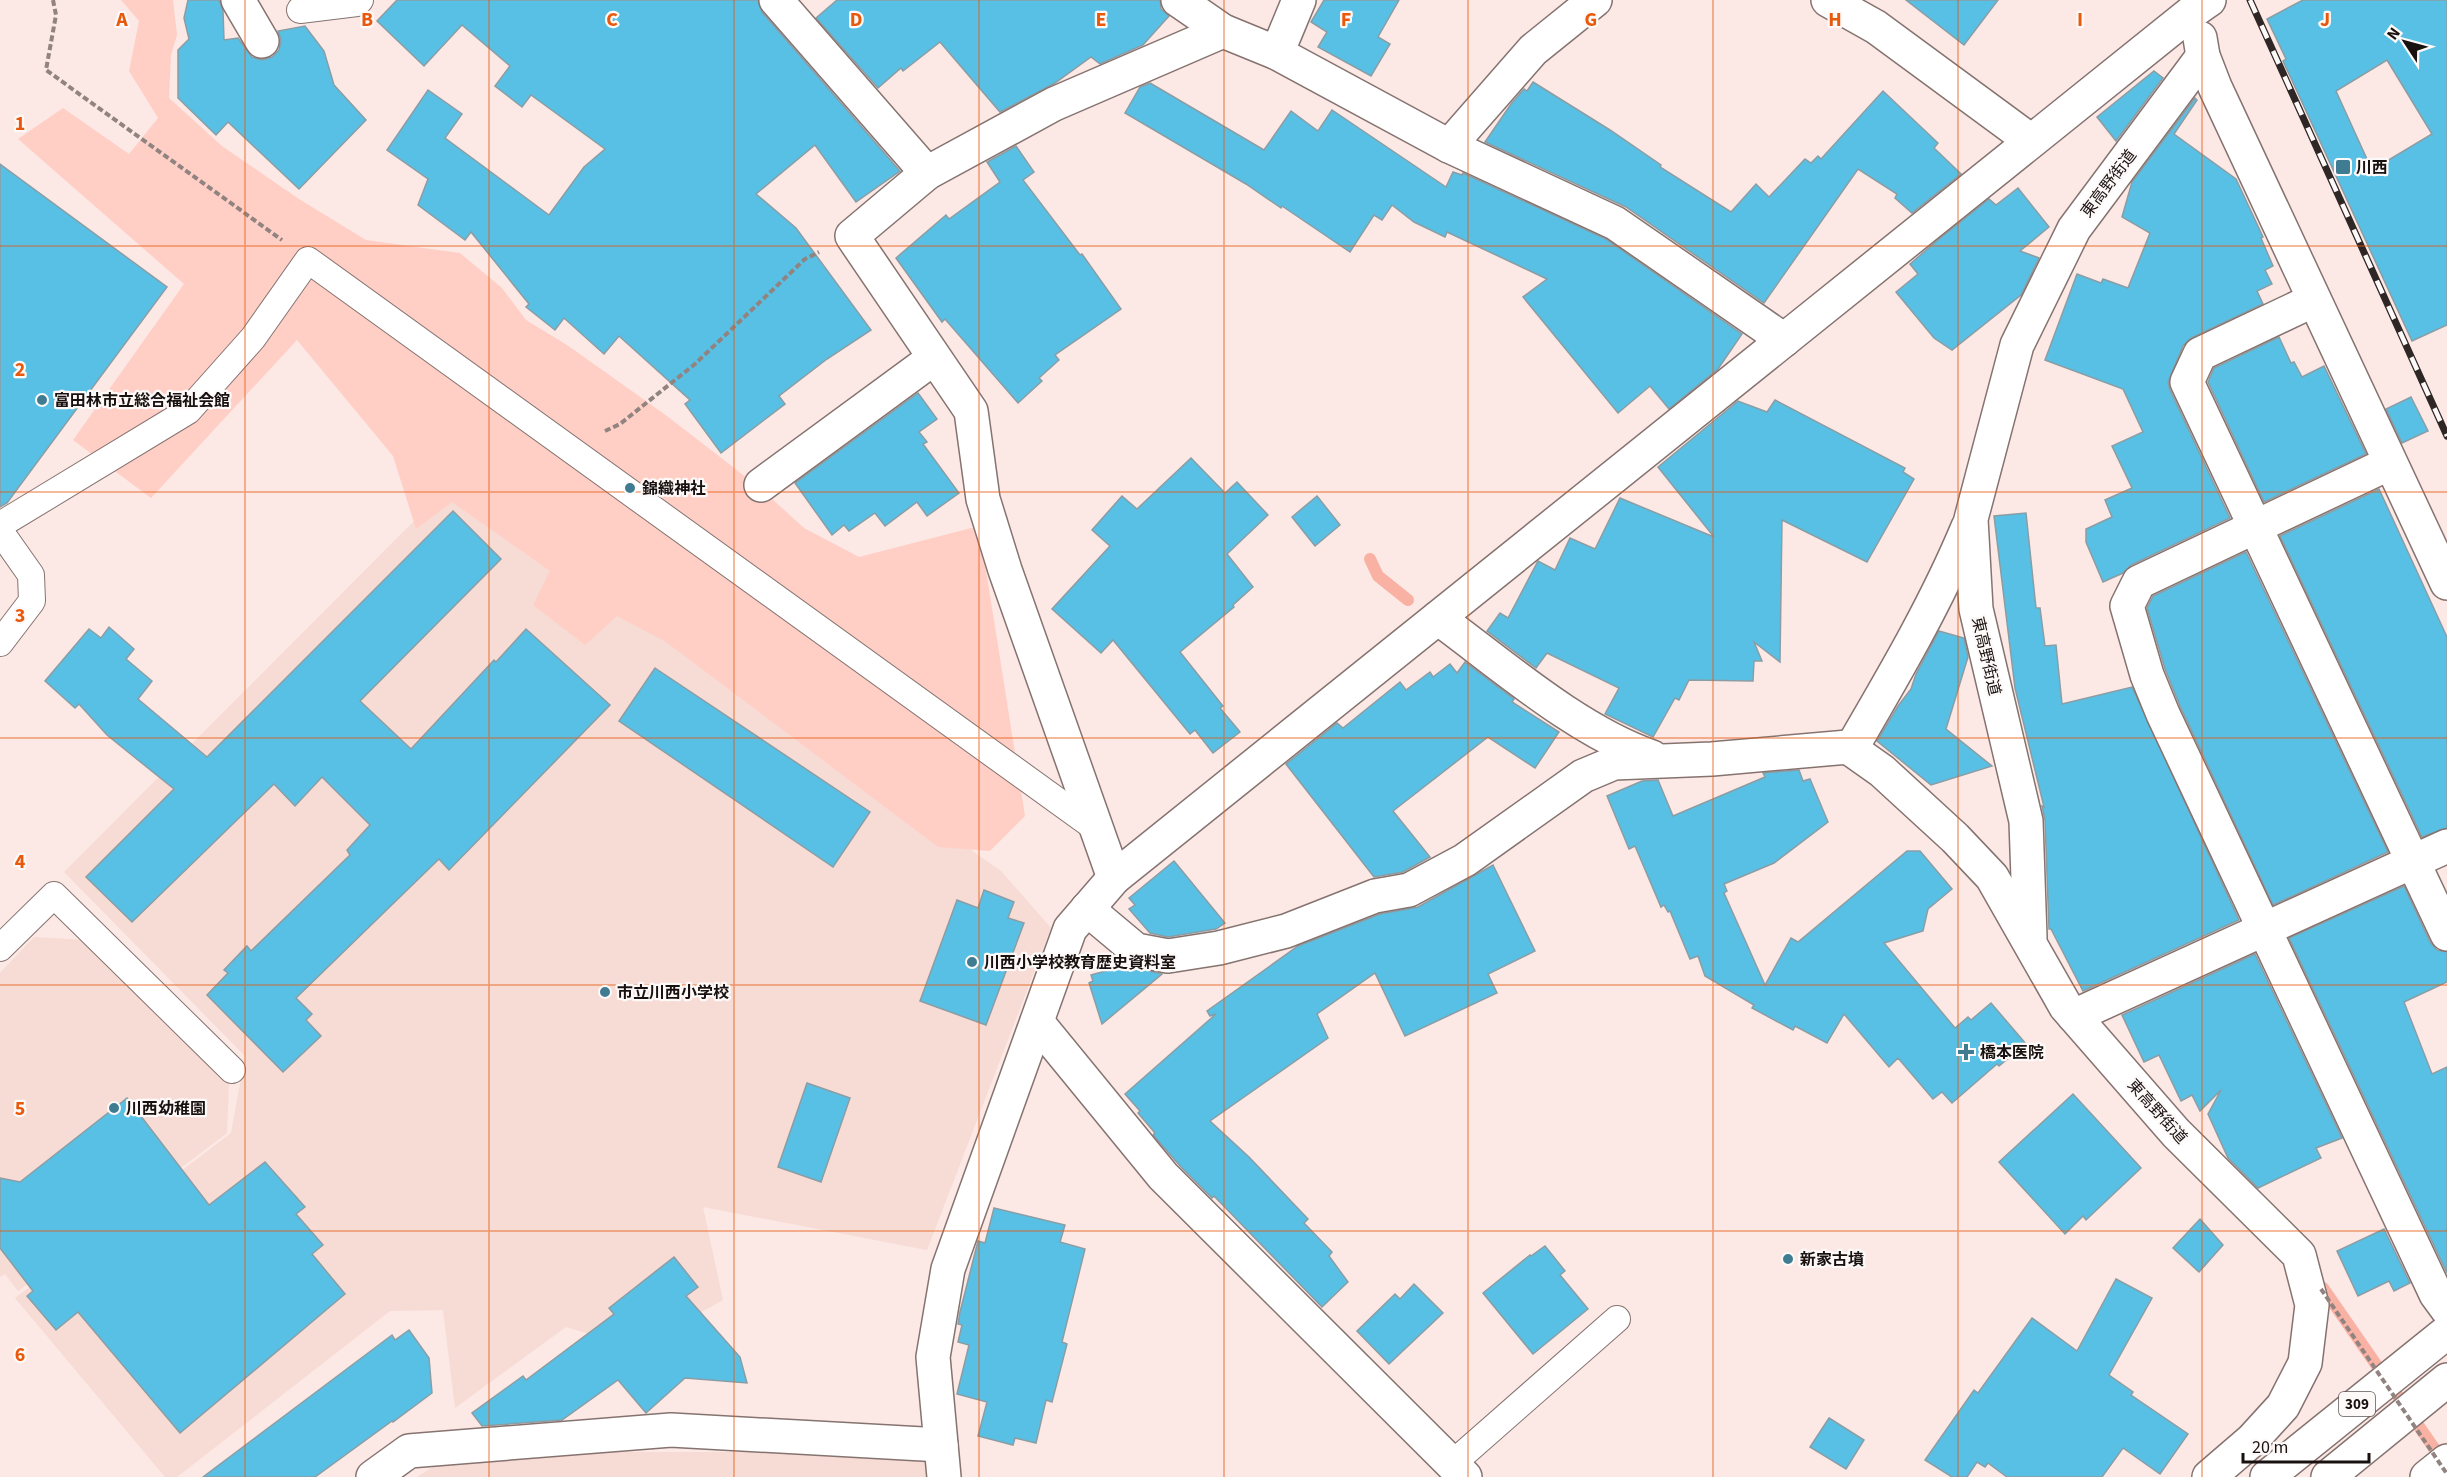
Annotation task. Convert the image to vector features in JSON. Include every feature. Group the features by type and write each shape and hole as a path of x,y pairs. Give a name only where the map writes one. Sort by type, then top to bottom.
{"main road":[{"path":"238,0 262,41"},
{"path":"776,0 927,173"},
{"path":"1178,0 1223,32 1277,52 1449,146 1615,223 1784,340"},
{"path":"1277,52 1299,0"},
{"path":"1449,146 1533,50 1595,0"},
{"path":"1828,0 1876,27 2031,141"},
{"path":"944,1477 933,1357 948,1269 1070,929 1087,909 1114,878 2203,5"},
{"path":"2203,5 2203,56 2215,87 2447,583"},
{"path":"1114,878 1005,570 983,499 971,411 852,236 927,173 1054,104 1223,32"},
{"name":"東高野街道","path":"2203,56 2074,229 2017,345 1971,519 1976,609 2026,821 2030,940 2066,1007 2176,1133 2299,1255 2312,1282 2312,1305 2305,1363 2283,1406 2253,1440 2209,1477"},
{"path":"2314,300 2200,354 2187,382 2447,934"},
{"path":"761,485 934,358"},
{"path":"2390,464 2139,582 2127,606 2147,675 2163,714 2436,1294 2447,1309"},
{"path":"1851,749 1896,672 1954,561 1971,519"},
{"path":"1438,618 1559,707 1625,748 1665,761"},
{"path":"1087,909 1136,950 1168,956 1219,948 1286,931 1375,896 1409,890 1465,860 1582,776 1614,763 1848,747 1882,771 1955,838 1992,877 2030,940"},
{"path":"2074,1016 2447,846"},
{"path":"1037,1022 1163,1176 1459,1471"},
{"name":"309","path":"2267,1477 2447,1332"},
{"name":"309","path":"2328,1477 2447,1380"},
{"path":"374,1477 409,1451 671,1430 941,1445"},
{"path":"2427,1477 2447,1461"}],"lane":[{"path":"300,10 357,3 360,0"},
{"path":"0,525 188,411 253,338 308,260 1098,830"},
{"path":"0,531 31,575 32,601 0,643"},
{"path":"0,948 54,895 232,1070"},
{"path":"1459,1471 1617,1319"}],"path":[{"path":"53,0 56,15 46,70 308,260"},
{"path":"569,447 620,424 695,364 805,259 852,236"},
{"path":"2312,1282 2447,1474"}],"shaded area":[{"path":"121,0 173,0 177,35 171,55 169,98 222,146 299,199 366,240 460,253 502,288 526,320 567,345 667,416 760,488 804,528 859,557 979,526 1025,816 990,851 938,847 666,642 617,616 585,645 533,605 550,571 452,502 416,529 393,456 297,340 151,498 73,440 184,284 18,139 63,108 129,154 158,118 129,71 139,21"},
{"name":"市立川西小学校","path":"436,499 492,499 853,767 1001,871 1051,928 927,1250 703,1207 723,1300 636,1348 566,1327 455,1408 443,1310 390,1311 177,1477 165,1477 15,1298 231,1133 245,1056 64,872"},
{"name":"川西幼稚園","path":"34,937 86,940 229,1083 227,1133 18,1291 5,1274 0,1277 0,973"},
{"path":"553,1452 748,1452 925,1459 927,1477 417,1477 439,1463"}],"building":[{"path":"188,0 219,0 223,11 224,40 238,38 252,57 262,60 272,57 279,50 281,40 278,31 305,26 324,51 334,85 366,120 299,189 228,122 216,135 178,98 178,50 189,39 184,18"},
{"path":"397,0 758,0 762,12 900,171 856,202 815,145 756,194 796,228 871,330 827,359 779,396 785,404 721,453 685,404 690,400 619,336 604,354 564,318 555,330 526,307 529,304 471,232 465,240 418,205 428,179 387,150 428,90 462,114 445,138 549,215 584,167 605,149 531,95 522,107 495,86 510,66 462,25 424,66 377,21"},
{"path":"837,0 1160,0 1161,9 1169,16 1143,45 1100,64 1091,57 1055,83 1000,112 940,42 903,71 901,68 878,88 816,18"},
{"path":"1324,0 1399,0 1378,37 1390,44 1371,76 1318,47 1327,32 1311,22"},
{"path":"1906,0 1998,0 1964,45"},
{"path":"2303,0 2447,0 2447,325 2412,341 2283,61 2286,59 2267,19","holes":["2387,60 2432,134 2372,170 2336,91"]},
{"path":"2154,71 2163,78 2116,141 2097,117"},
{"path":"1533,82 1610,130 1661,165 1660,167 1731,212 1756,184 1769,197 1805,159 1811,163 1818,156 1821,159 1883,91 1938,143 1934,148 1961,174 1912,213 1895,198 1897,194 1858,169 1764,303 1626,207 1485,142 1511,104 1524,89 1527,91"},
{"path":"1150,83 1264,150 1291,111 1318,131 1332,110 1446,187 1453,172 1462,175 1463,173 1606,239 1742,334 1718,369 1669,409 1650,386 1618,413 1523,297 1547,279 1447,232 1445,237 1414,222 1392,205 1382,220 1374,215 1350,252 1282,206 1281,208 1246,184 1125,113 1140,87"},
{"path":"2195,98 2197,100 2174,134 2236,179 2263,237 2261,238 2273,266 2265,270 2272,284 2257,291 2263,304 2191,338 2183,346 2168,382 2230,518 2131,565 2123,573 2103,582 2086,542 2086,529 2112,517 2105,500 2132,488 2112,446 2143,432 2123,389 2045,360 2077,274 2101,283 2103,279 2128,288 2150,233 2122,217 2132,182"},
{"path":"1016,146 1034,172 1023,180 1080,255 1082,254 1121,309 1055,355 1059,360 1039,378 1042,381 1018,403 945,319 942,322 896,258 946,215 949,219 1000,182 987,162"},
{"name":"富田林市立総合福祉会館","path":"0,164 167,287 7,503 0,507"},
{"path":"2018,188 2049,227 2020,251 2039,258 2021,295 1952,350 1934,338 1896,292 1918,274 1910,264 1939,239 1989,199 1996,205"},
{"path":"2279,337 2291,363 2294,362 2302,377 2324,366 2366,454 2264,502 2208,382 2214,368"},
{"path":"918,393 937,419 919,432 927,442 923,444 959,493 927,516 917,502 885,526 875,513 849,531 844,525 832,535 795,483"},
{"path":"2411,397 2428,431 2402,443 2386,409"},
{"path":"1775,400 1905,468 1903,472 1914,479 1867,562 1782,520 1780,662 1754,642 1762,661 1754,661 1753,681 1689,680 1679,700 1675,698 1653,737 1605,714 1619,688 1547,653 1536,668 1487,631 1500,613 1508,618 1538,561 1555,570 1570,538 1595,549 1620,498 1714,537 1658,467 1738,401 1767,412"},
{"path":"1191,458 1225,493 1237,482 1268,515 1227,554 1253,587 1233,605 1234,607 1180,652 1223,706 1220,708 1240,732 1213,753 1195,730 1190,734 1113,640 1101,653 1052,609 1110,546 1092,530 1122,496 1137,509"},
{"path":"2379,489 2447,637 2447,828 2422,837 2280,536"},
{"path":"1317,496 1340,525 1315,546 1292,517"},
{"path":"453,511 501,559 360,701 411,749 526,629 610,705 449,870 439,859 296,998 312,1014 306,1020 321,1036 283,1072 207,995 228,973 224,970 247,946 251,951 350,855 347,850 370,825 322,777 295,806 274,784 132,922 86,877 174,789 107,735 79,704 75,708 45,681 89,629 101,638 109,627 134,649 126,659 152,681 138,699 207,757"},
{"path":"2026,513 2036,608 2040,608 2045,646 2056,645 2062,704 2132,687 2239,920 2083,991 2049,929 2045,820 2042,806 2044,807 2015,688 1994,516"},
{"path":"2246,552 2388,852 2273,905 2180,706 2165,669 2147,608 2153,596"},
{"path":"1939,631 1964,638 1968,657 1946,729 1992,766 1931,785 1877,741 1911,689 1916,674"},
{"path":"1465,662 1514,699 1512,702 1559,732 1535,768 1488,737 1393,811 1430,857 1403,872 1374,877 1286,764 1337,723 1343,728 1400,682 1406,690 1430,672 1433,677 1450,664 1457,673"},
{"path":"655,668 870,812 833,867 619,721"},
{"path":"1799,770 1803,781 1810,779 1828,822 1774,863 1724,884 1727,891 1724,893 1765,985 1791,938 1798,942 1907,851 1920,851 1952,889 1928,909 1923,931 1884,943 1955,1028 1968,1017 1971,1020 1991,1003 2026,1044 1999,1066 1997,1064 1952,1103 1942,1092 1933,1099 1898,1058 1889,1067 1844,1014 1827,1043 1795,1026 1793,1030 1752,1008 1754,1005 1705,976 1698,956 1690,959 1670,911 1668,912 1664,905 1661,907 1635,846 1629,849 1607,796 1642,781 1658,780 1673,816 1765,777 1763,773"},
{"path":"1174,861 1225,923 1216,929 1168,937 1150,933 1129,909 1135,905 1129,898"},
{"path":"1493,865 1535,951 1488,974 1497,993 1405,1036 1375,973 1317,1014 1328,1038 1210,1121 1249,1157 1308,1219 1304,1223 1332,1252 1329,1256 1348,1282 1322,1307 1214,1196 1212,1198 1181,1167 1153,1135 1155,1133 1138,1113 1140,1111 1125,1094 1216,1014 1210,1016 1207,1011 1298,946 1380,914 1418,907"},
{"path":"2404,886 2430,942 2437,950 2447,952 2447,982 2404,1002 2432,1074 2447,1067 2447,1273 2289,938"},
{"name":"川西小学校教育歴史資料室","path":"984,890 1014,902 1008,918 1024,923 986,1025 920,1001 957,900 978,908"},
{"path":"2255,954 2342,1138 2316,1148 2321,1158 2258,1188 2228,1158 2208,1114 2221,1090 2200,1111 2192,1095 2181,1101 2159,1055 2144,1062 2122,1015"},
{"path":"1126,965 1162,974 1102,1024 1089,983 1093,981 1091,975"},
{"path":"807,1083 850,1098 821,1182 778,1167"},
{"path":"2073,1094 2141,1168 2086,1220 2083,1216 2065,1234 1999,1162"},
{"path":"127,1098 209,1205 265,1162 305,1207 296,1214 323,1245 312,1254 345,1294 180,1433 78,1312 56,1330 27,1296 33,1291 0,1248 0,1178 20,1182"},
{"path":"994,1208 1065,1225 1060,1242 1085,1249 1062,1342 1067,1344 1052,1402 1046,1400 1036,1443 1015,1438 1013,1445 978,1436 987,1402 957,1394 969,1345 958,1342 962,1325 958,1324 960,1312 978,1241 985,1243"},
{"path":"2200,1219 2223,1245 2199,1272 2173,1248"},
{"path":"2384,1229 2410,1283 2394,1291 2389,1281 2358,1296 2337,1251"},
{"path":"1545,1246 1565,1271 1560,1275 1588,1309 1533,1354 1483,1293 1530,1255"},
{"path":"674,1257 698,1287 686,1296 740,1357 747,1383 685,1378 646,1413 618,1380 562,1420 482,1426 472,1413 523,1376 526,1380 614,1314 609,1308"},
{"path":"2116,1279 2152,1298 2109,1375 2133,1392 2131,1395 2188,1434 2160,1474 2123,1448 2102,1477 2007,1477 1988,1463 1985,1467 1977,1462 1967,1477 1952,1477 1925,1460 1974,1390 1978,1393 2032,1318 2077,1351"},
{"path":"1414,1284 1443,1313 1389,1364 1357,1331 1395,1294 1400,1299"},
{"path":"409,1330 429,1358 432,1393 393,1422 315,1477 203,1477 392,1335 395,1340"},
{"path":"1829,1418 1864,1440 1846,1469 1810,1447"}],"waterway":[{"path":"1370,559 1378,576 1408,600"},
{"path":"2323,1288 2443,1461"}],"railway":[{"path":"2250,0 2447,436"}],"place":[{"name":"川西","path":"2343,167"},
{"name":"富田林市立総合福祉会館","path":"42,400"},
{"name":"錦織神社","path":"630,488"},
{"name":"川西小学校教育歴史資料室","path":"972,962"},
{"name":"市立川西小学校","path":"605,992"},
{"name":"橋本医院","path":"1966,1052"},
{"name":"川西幼稚園","path":"114,1108"},
{"name":"新家古墳","path":"1788,1259"}]}
